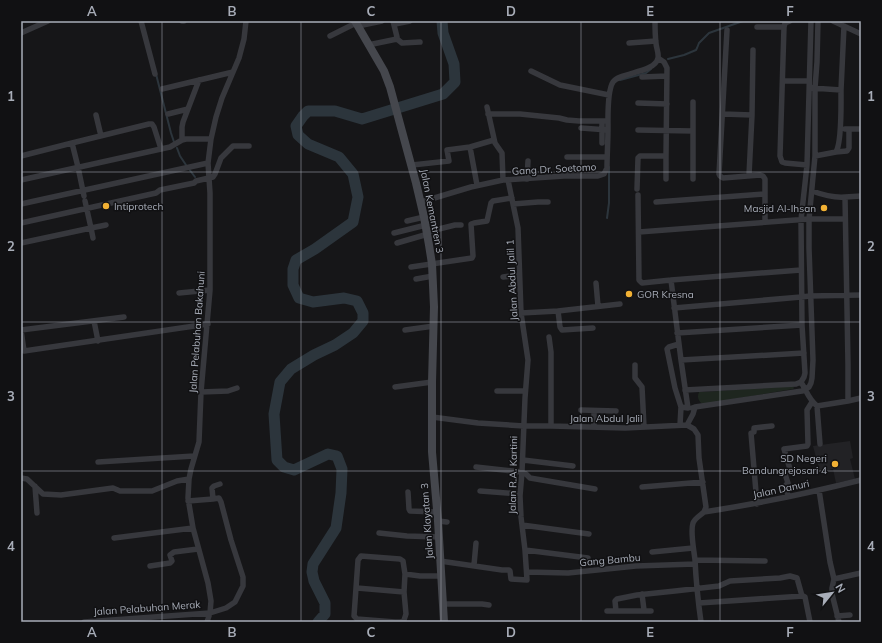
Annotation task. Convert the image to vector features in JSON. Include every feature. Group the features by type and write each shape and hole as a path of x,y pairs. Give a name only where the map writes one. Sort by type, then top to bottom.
{"street":[{"path":"141,21 155,74"},
{"name":"Jalan Pelabuhan Bakahuni","path":"207,622 210,613 211,601 188,501 189,480 194,456 199,442 201,392 208,324 211,216 208,162 216,117 239,58 244,39 246,21"},
{"path":"330,36 356,23 382,21"},
{"path":"410,21 394,23 397,39 402,43 420,42"},
{"path":"655,21 658,58 664,62 667,68 666,179"},
{"path":"790,21 784,24 780,156 782,162 809,169"},
{"path":"681,407 694,408 806,389 812,383 813,360 809,219 812,191 809,169 814,156 812,88 809,81 811,21"},
{"path":"685,390 796,384 801,382 804,377 801,297 801,220 809,169 812,88 817,62 818,21"},
{"path":"833,21 861,34"},
{"path":"21,33 44,22"},
{"name":"Jalan Kemantren 3","path":"356,23 384,71 390,87 412,165 426,227 433,276 434,326 432,418"},
{"path":"757,26 784,27"},
{"path":"836,152 838,149 840,129 844,26"},
{"path":"727,30 719,174 723,178 749,175 763,176 765,179 765,222"},
{"path":"368,45 397,39"},
{"path":"629,43 656,41"},
{"path":"749,175 753,50"},
{"name":"Gang Dr. Soetomo","path":"421,202 477,185 505,180 602,175 607,168 609,95 612,83 617,79 648,67 656,62 658,58"},
{"path":"162,89 233,72"},
{"path":"531,72 560,85 609,95"},
{"path":"642,77 667,76"},
{"path":"182,140 182,126 199,80"},
{"path":"783,81 809,81"},
{"path":"812,88 841,90"},
{"path":"638,102 666,104"},
{"path":"692,179 693,102"},
{"name":"Jalan Abdul Jalil 1","path":"487,107 494,140 502,153 505,180 513,201 518,228 521,314 528,360 524,426"},
{"path":"168,114 188,109"},
{"path":"488,114 520,114 579,121 608,122"},
{"path":"723,114 752,115"},
{"path":"96,115 101,136"},
{"path":"21,156 149,124 152,124 154,127 162,149"},
{"path":"581,128 602,126 608,130"},
{"path":"602,126 602,143"},
{"path":"840,129 861,129"},
{"path":"814,156 846,151 849,148 849,129"},
{"path":"638,130 693,131"},
{"path":"21,180 162,149 175,145 186,139 211,139"},
{"path":"412,165 449,161 447,150 494,140"},
{"path":"72,143 93,238"},
{"path":"21,223 156,193 160,190 194,183 196,181 213,177 221,158 231,147 235,145 248,146"},
{"path":"470,146 477,185"},
{"path":"567,157 607,156"},
{"path":"666,156 640,156 638,158 640,282 801,270"},
{"path":"527,179 528,161"},
{"path":"21,204 208,162"},
{"path":"812,191 835,197 861,196"},
{"path":"656,202 765,194"},
{"path":"844,197 848,401"},
{"path":"411,267 472,258 471,224 487,221 491,203 493,201 548,202"},
{"path":"639,232 809,219 845,219"},
{"path":"407,221 426,227"},
{"path":"21,243 106,225"},
{"path":"394,233 426,227 461,225"},
{"path":"398,243 426,227"},
{"path":"801,248 809,248"},
{"path":"503,277 520,275"},
{"path":"416,280 433,276"},
{"path":"671,280 688,408"},
{"path":"596,283 598,306"},
{"path":"179,293 210,290"},
{"path":"674,308 810,296 861,294"},
{"path":"521,314 620,304"},
{"path":"558,311 560,327 562,330 593,328"},
{"path":"124,316 21,330 24,351 208,324"},
{"path":"94,320 98,341"},
{"path":"677,333 802,325"},
{"path":"405,330 434,326"},
{"path":"549,337 551,352 551,426"},
{"path":"679,344 667,349 675,388 681,407 680,425"},
{"path":"681,360 804,353"},
{"path":"635,364 635,378 642,387 644,427"},
{"path":"395,387 432,382"},
{"path":"801,382 812,402 817,406 820,444"},
{"path":"201,392 228,391 237,388"},
{"path":"497,391 525,391"},
{"path":"817,406 861,398"},
{"path":"788,497 786,485 788,484 784,471 790,469 784,448 806,446 808,444 807,410 812,402"},
{"path":"694,408 693,414 687,425 694,429 698,435 699,458 706,507 704,512 693,522 692,538 701,622"},
{"path":"581,410 616,411"},
{"path":"594,411 594,427"},
{"name":"Jalan Abdul Jalil","path":"432,418 524,426 644,427 687,425"},
{"name":"Jalan Klayatan 3","path":"432,418 432,456 437,512 442,521 439,537 444,622"},
{"name":"Jalan R.A. Kartini","path":"524,426 520,494 527,572"},
{"path":"757,504 751,433 754,432 755,428 772,426"},
{"path":"98,462 194,456"},
{"path":"523,460 573,466"},
{"path":"476,467 522,472 530,478 595,489"},
{"path":"21,478 27,480 43,494 61,495 113,488 120,491 152,491 177,481 189,480"},
{"name":"Jalan Danuri","path":"704,512 757,504 861,480"},
{"path":"642,487 703,482"},
{"path":"188,501 213,499 212,488 213,486 220,484"},
{"path":"35,486 37,513"},
{"path":"819,490 834,579 832,594 838,619 850,615"},
{"path":"408,492 410,511 437,512"},
{"path":"480,492 520,494"},
{"name":"Jalan Pelabuhan Merak","path":"84,622 210,613 226,608 235,602 243,586 243,578 221,502 219,498 213,499"},
{"path":"522,525 589,534"},
{"path":"114,538 193,528"},
{"path":"378,533 439,537"},
{"path":"474,565 476,543"},
{"path":"652,552 693,548"},
{"path":"150,566 170,563 172,561 170,555 174,552 198,549"},
{"path":"525,550 588,558"},
{"path":"361,556 400,559 403,561 406,614 404,620 401,622 395,622 357,619 354,616 357,588 358,560 361,556"},
{"path":"440,561 510,570 511,579 527,581 527,572"},
{"name":"Gang Bambu","path":"527,572 568,573 695,562 765,561"},
{"path":"834,579 861,573"},
{"path":"404,574 441,576"},
{"path":"616,611 614,601 617,599 642,594 675,592 719,586 730,581 790,576 797,578 802,596 805,597 810,622"},
{"path":"357,588 404,592"},
{"path":"642,594 644,610"},
{"path":"699,603 802,596"},
{"path":"446,604 489,605"},
{"path":"607,611 651,611"}],"shaded area":[{"path":"793,386 793,389 704,404 701,403 698,397 699,392"},
{"name":"SD Negeri Bandungrejosari 4","path":"850,441 853,458 850,459 855,479 836,483 833,469 820,472 813,446"}],"waterway":[{"path":"318,622 325,614 325,603 314,581 312,572 313,564 336,528 341,493 342,469 337,456 328,454 294,470 284,467 277,460 274,414 280,382 291,369 314,355 335,345 353,333 363,321 363,313 357,301 344,298 313,302 299,298 293,285 293,269 296,260 315,249 353,222 358,197 353,174 339,157 308,144 298,135 296,126 308,111 335,111 362,119 443,94 455,82 454,64 443,33 442,21"},
{"path":"668,59 696,50 699,43 709,33 743,21"},
{"path":"620,80 646,73 651,69"},
{"path":"156,74 174,142"},
{"path":"177,148 186,165"},
{"path":"607,218 609,203 609,167"},
{"path":"189,169 195,177"}],"place":[{"name":"Intiprotech","path":"106,206"},
{"name":"Masjid Al-Ihsan","path":"824,208"},
{"name":"GOR Kresna","path":"629,294"},
{"name":"SD Negeri Bandungrejosari 4","path":"835,464"}]}
